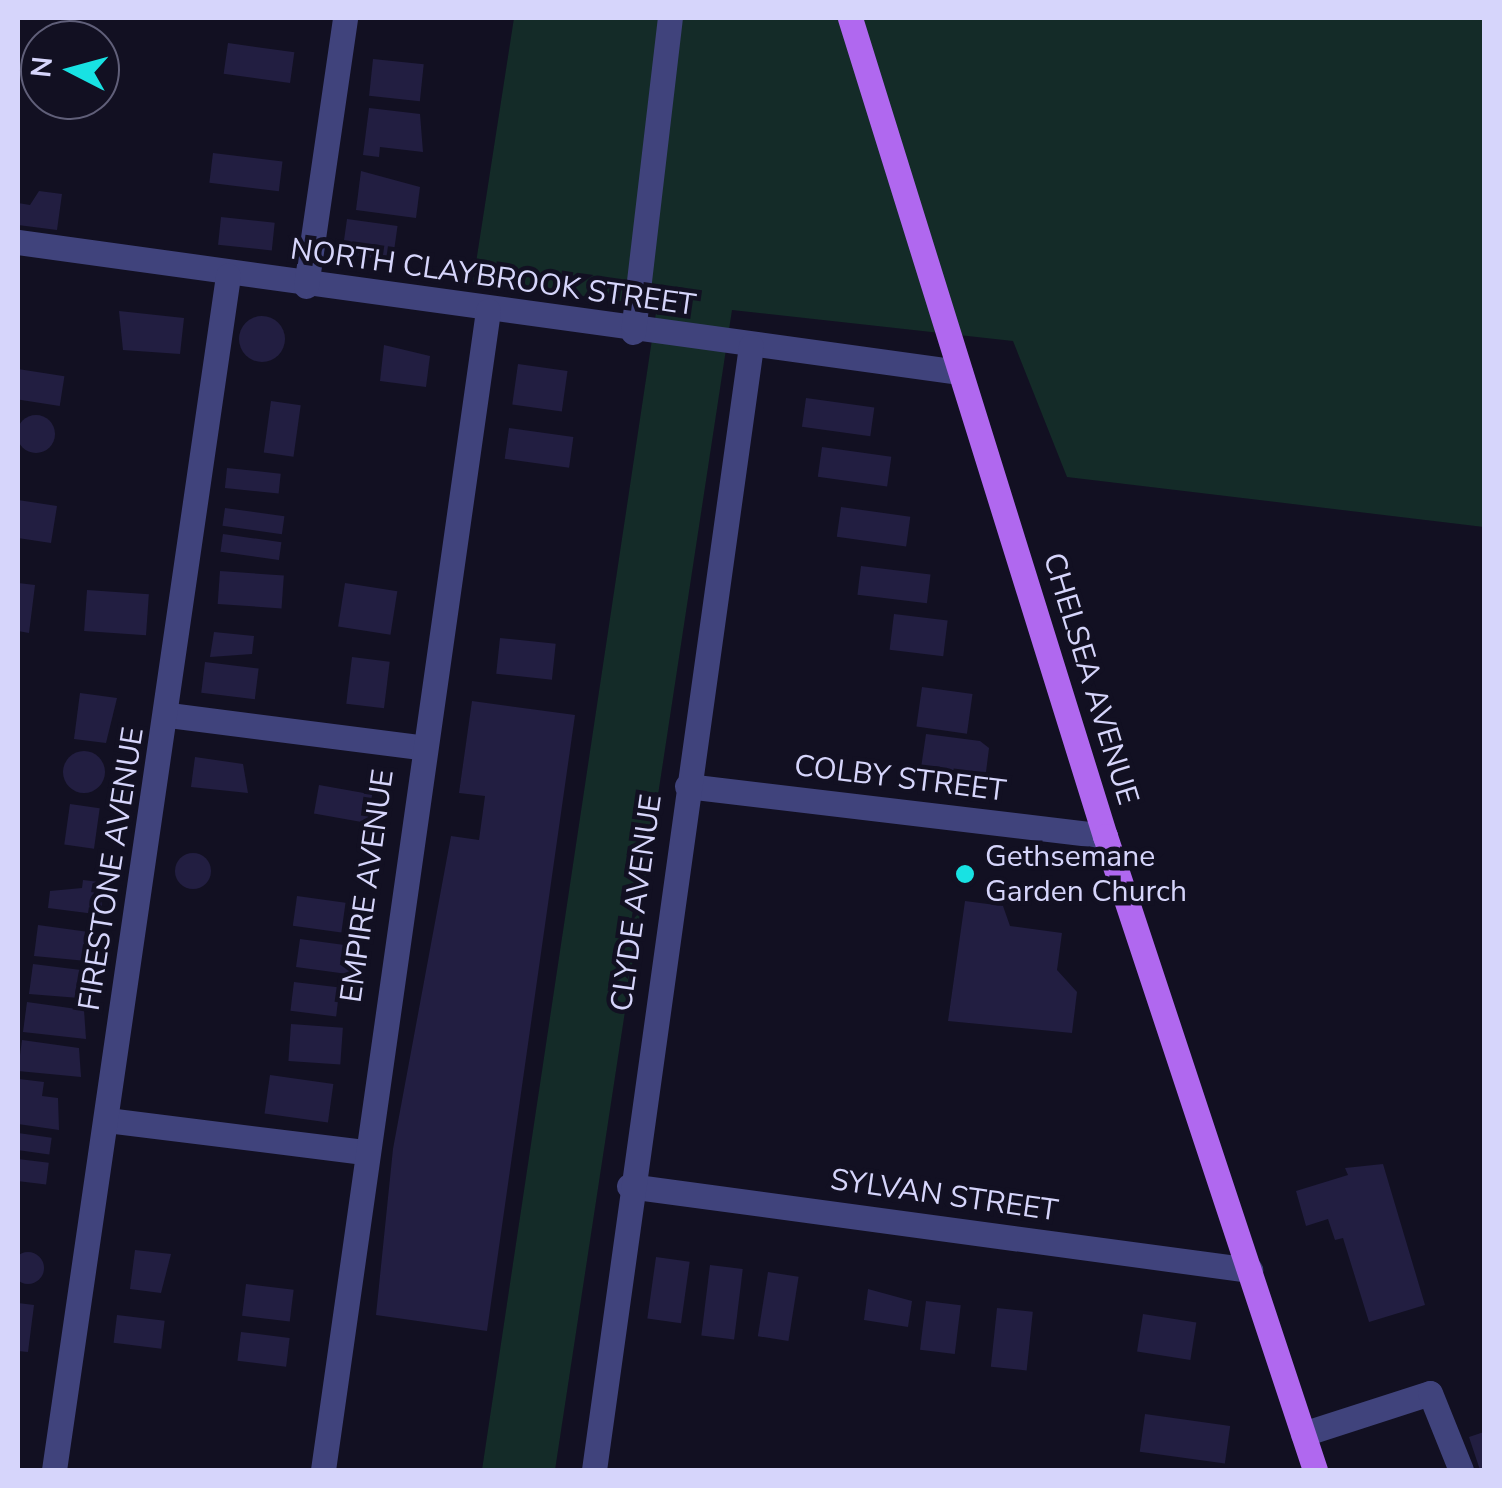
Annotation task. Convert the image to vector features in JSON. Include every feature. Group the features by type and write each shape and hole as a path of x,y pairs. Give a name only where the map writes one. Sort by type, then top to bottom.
{"main road":[{"name":"CHELSEA AVENUE","path":"850,18 1104,836 1315,1470"}],"street":[{"path":"306,286 344,18"},
{"path":"633,332 670,18"},
{"name":"NORTH CLAYBROOK STREET","path":"18,242 488,312 960,372"},
{"name":"FIRESTONE AVENUE","path":"54,1470 169,715 228,276"},
{"name":"EMPIRE AVENUE","path":"322,1470 420,747 488,312"},
{"name":"CLYDE AVENUE","path":"594,1470 629,1186 751,346"},
{"path":"169,715 420,747"},
{"name":"COLBY STREET","path":"688,786 1104,836"},
{"path":"107,1120 364,1152"},
{"name":"SYLVAN STREET","path":"629,1186 1250,1270"},
{"path":"1303,1434 1430,1393 1461,1470"}],"green space":[{"path":"514,18 1484,18 1484,527 1067,477 1013,341 732,310 555,1470 482,1470 657,306 473,282"}],"building":[{"path":"228,43 294,52 290,83 224,74"},
{"path":"373,59 424,64 420,101 369,96"},
{"path":"369,108 420,114 423,152 380,147 379,157 363,155"},
{"path":"213,153 282,162 279,191 209,183"},
{"path":"361,171 420,187 416,218 356,210"},
{"path":"39,191 62,194 57,230 18,225 18,203 30,205"},
{"path":"221,217 275,223 272,250 218,245"},
{"path":"347,219 398,226 393,261 342,254"},
{"path":"119,311 184,318 180,354 123,350"},
{"path":"262,316 278,323 285,339 278,355 262,362 246,355 239,339 246,323"},
{"path":"384,345 430,356 426,387 380,381"},
{"path":"518,364 568,371 562,412 512,405"},
{"path":"18,369 64,376 60,406 18,399"},
{"path":"806,398 874,408 870,436 802,427"},
{"path":"271,401 301,405 293,457 264,452"},
{"path":"36,415 49,421 55,434 49,447 36,453 23,447 17,434 23,421"},
{"path":"509,428 573,437 569,468 505,459"},
{"path":"822,447 891,457 887,486 818,477"},
{"path":"227,468 281,474 279,494 225,488"},
{"path":"18,500 57,506 51,543 18,538"},
{"path":"841,507 910,517 906,546 837,537"},
{"path":"225,508 284,516 282,534 222,526"},
{"path":"223,534 281,542 279,560 220,552"},
{"path":"861,566 930,575 927,603 857,595"},
{"path":"220,571 284,575 282,608 218,604"},
{"path":"18,583 35,585 29,633 18,631"},
{"path":"345,583 397,591 390,635 338,626"},
{"path":"87,590 149,594 146,635 84,631"},
{"path":"894,614 948,621 943,656 890,650"},
{"path":"214,632 254,636 252,654 210,657"},
{"path":"500,638 556,644 552,680 496,674"},
{"path":"352,657 390,662 384,708 346,704"},
{"path":"205,662 259,669 255,699 201,693"},
{"path":"922,687 973,694 967,734 916,727"},
{"path":"80,693 117,698 106,743 74,739"},
{"path":"472,701 575,715 487,1331 376,1315 393,1149 451,836 479,840 485,796 459,793"},
{"path":"926,734 980,741 989,748 986,772 921,768"},
{"path":"84,751 99,757 105,772 99,787 84,793 69,787 63,772 69,757"},
{"path":"195,757 243,764 248,793 191,787"},
{"path":"319,785 372,794 367,823 314,814"},
{"path":"70,804 100,808 94,849 64,845"},
{"path":"193,853 206,858 211,871 206,884 193,889 180,884 175,871 180,858"},
{"path":"83,880 99,882 103,915 48,908 50,891 82,888"},
{"path":"297,896 346,903 341,933 293,926"},
{"path":"965,901 1003,906 1010,926 1062,933 1057,970 1077,992 1072,1033 948,1021"},
{"path":"38,925 96,933 97,962 34,956"},
{"path":"300,939 352,946 349,963 364,965 362,976 296,967"},
{"path":"33,964 89,971 92,999 29,994"},
{"path":"294,982 340,988 336,1016 290,1011"},
{"path":"27,1002 84,1010 86,1039 23,1032"},
{"path":"291,1024 343,1028 340,1065 288,1061"},
{"path":"22,1040 79,1048 81,1077 18,1071"},
{"path":"270,1075 333,1084 328,1123 265,1114"},
{"path":"19,1079 44,1082 42,1096 58,1098 59,1130 18,1124"},
{"path":"18,1133 52,1138 49,1155 18,1150"},
{"path":"18,1159 49,1163 46,1185 18,1181"},
{"path":"1383,1164 1425,1305 1369,1322 1343,1238 1335,1240 1328,1219 1306,1226 1296,1191 1348,1175 1345,1168"},
{"path":"135,1250 171,1254 161,1293 130,1289"},
{"path":"28,1252 39,1257 44,1268 39,1279 28,1284 17,1279 12,1268 17,1257"},
{"path":"656,1257 690,1262 681,1323 647,1318"},
{"path":"710,1265 743,1269 734,1339 701,1335"},
{"path":"768,1272 799,1277 788,1341 758,1336"},
{"path":"246,1284 294,1290 290,1322 242,1316"},
{"path":"868,1289 912,1301 908,1327 864,1320"},
{"path":"926,1301 961,1305 955,1354 920,1350"},
{"path":"18,1303 34,1305 28,1352 18,1351"},
{"path":"997,1308 1033,1312 1027,1370 991,1367"},
{"path":"1143,1314 1196,1322 1190,1360 1137,1352"},
{"path":"117,1315 165,1321 161,1349 114,1343"},
{"path":"241,1332 290,1338 286,1367 237,1361"},
{"path":"1145,1414 1230,1426 1225,1464 1140,1452"},
{"path":"1484,1432 1484,1470 1480,1470 1469,1437"}],"place":[{"name":"Gethsemane Garden Church","path":"965,874"}]}
